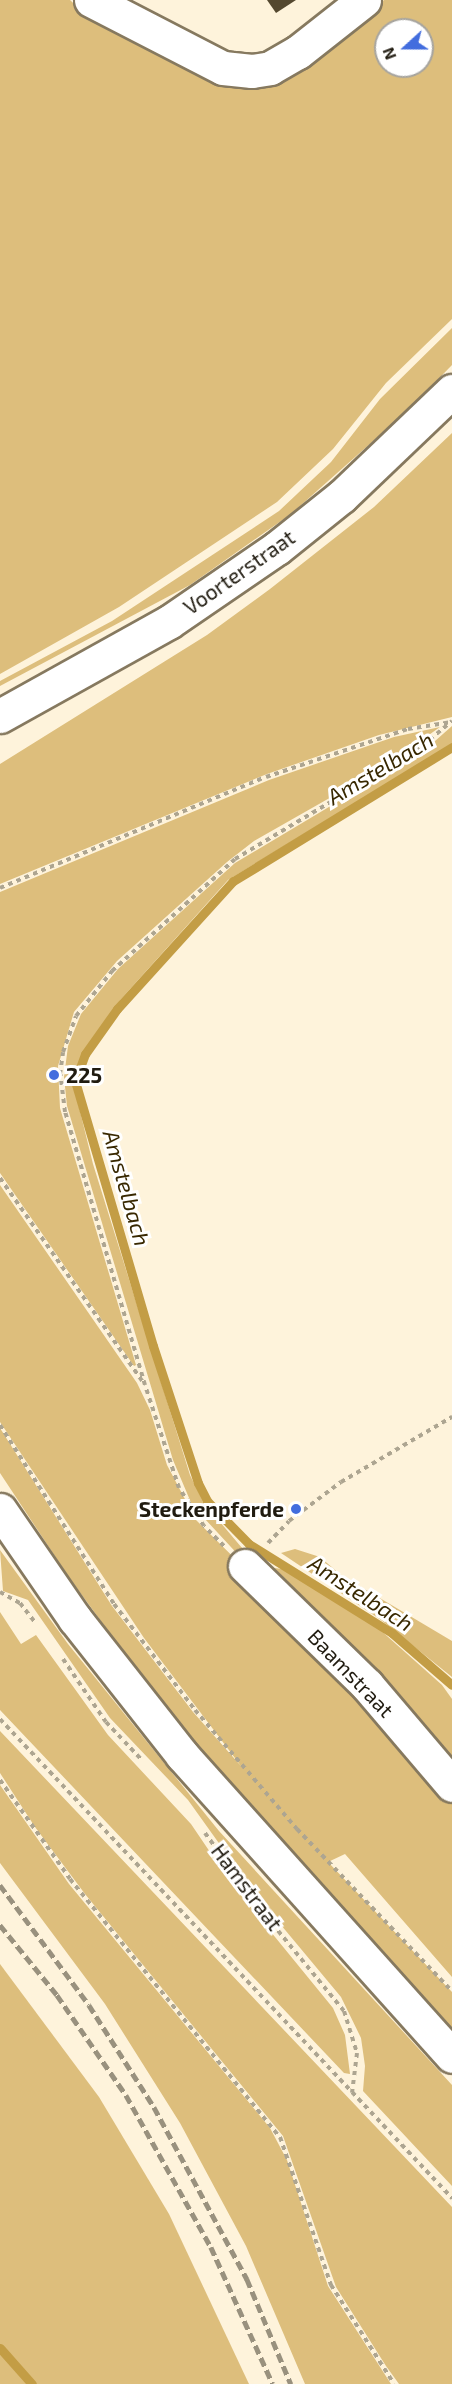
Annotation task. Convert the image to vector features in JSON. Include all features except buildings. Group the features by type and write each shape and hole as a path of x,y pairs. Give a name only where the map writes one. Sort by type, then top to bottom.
{"street":[{"path":"91,0 223,68 252,71 270,68 298,52 364,0"},
{"name":"Voorterstraat","path":"0,716 169,622 277,548 342,496 452,391"},
{"name":"Hamstraat","path":"0,1510 75,1619 168,1738 294,1884 452,2056"},
{"name":"Baamstraat","path":"245,1566 367,1685 452,1785"}],"path":[{"path":"0,888 276,773 408,729 452,721"},
{"path":"245,1566 204,1526 179,1488 145,1385 61,1094 61,1064 76,1016 133,950 235,859 416,751 452,721"},
{"path":"0,1178 145,1385"},
{"path":"289,1521 342,1482 452,1417"},
{"path":"0,1425 114,1604 195,1710 297,1829 452,1990"},
{"path":"0,1592 20,1603 41,1629"},
{"path":"61,1656 106,1722 143,1761"},
{"path":"0,1719 452,2198"},
{"path":"0,1780 70,1879 280,2137 331,2285 394,2384"},
{"name":"Hamstraat","path":"204,1831 261,1910 344,2011 357,2053 352,2093"}],"shaded area":[{"path":"0,0 70,0 89,18 214,78 364,19 384,0 452,0 452,319 386,383 333,449 277,502 119,607 0,674"},
{"path":"452,328 452,365 408,410 291,514 190,585 0,686 0,681 112,621 279,511 331,462 380,399"},
{"path":"452,433 452,717 379,735 267,774 0,884 0,764 207,635 270,589 374,507"},
{"path":"452,726 452,744 228,880 121,999 71,1075 93,1164 190,1475 203,1502 248,1555 243,1560 192,1505 173,1460 67,1106 64,1077 68,1046 81,1014 118,969 235,863 426,749"},
{"path":"440,727 384,767 254,841 227,862 117,961 74,1012 58,1066 60,1108 136,1365 134,1366 0,1173 0,892 269,780 394,737"},
{"path":"0,1185 137,1383 150,1410 167,1465 196,1520 330,1653 452,1801 452,1977 345,1854 328,1862 452,1992 452,2030 208,1761 157,1698 68,1576 0,1473 0,1428 112,1606 193,1712 241,1766 144,1638 0,1422"},
{"path":"295,1549 320,1557 341,1575 452,1641 452,1677 381,1620 281,1553"},
{"path":"0,1550 68,1644 219,1831 452,2085 452,2186 363,2091 365,2066 361,2038 341,1997 256,1895 188,1800 110,1718 28,1600 3,1591"},
{"path":"267,1567 282,1569 378,1628 442,1685 452,1699 452,1770"},
{"path":"0,1612 21,1644 36,1635 108,1735 191,1824 231,1883 333,2008 345,2035 350,2074 344,2073 0,1710"},
{"path":"0,1731 452,2207 452,2384 399,2384 386,2366 336,2287 283,2136 85,1894 35,1827 0,1773"},
{"path":"0,1785 69,1884 270,2128 287,2160 328,2286 391,2384 305,2384 246,2246 180,2123 105,2004 0,1863"},
{"path":"0,1964 99,2097 169,2214 249,2384 0,2384"}],"waterway":[{"name":"Amstelbach","path":"452,747 233,881 117,1009 85,1054 75,1081 153,1346 198,1483 207,1501 249,1544 392,1633 452,1685"},
{"path":"0,2348 32,2384"}],"railway":[{"path":"0,1885 89,2005 154,2107 247,2279 291,2384"},
{"path":"0,1925 57,1995 126,2095 211,2247 273,2384"}],"place":[{"name":"225","path":"54,1075"},
{"name":"Steckenpferde","path":"296,1509"}]}
